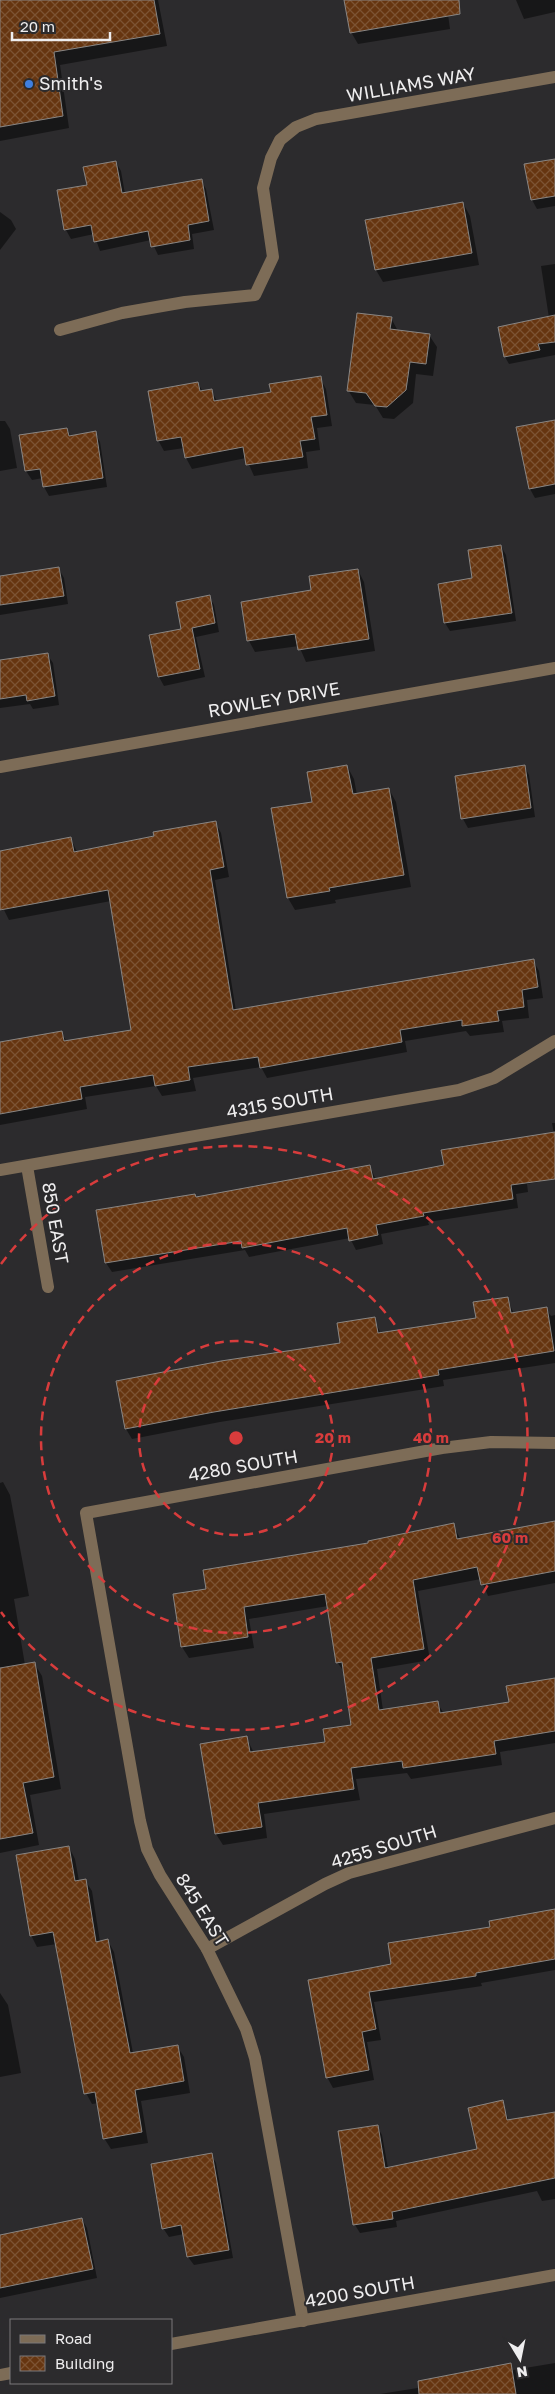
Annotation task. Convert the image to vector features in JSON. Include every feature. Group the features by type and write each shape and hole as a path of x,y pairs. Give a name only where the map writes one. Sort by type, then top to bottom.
{"street":[{"name":"WILLIAMS WAY","path":"60,330 122,312 185,302 255,295 273,257 263,188 271,158 280,140 296,127 316,119 555,77"},
{"name":"ROWLEY DRIVE","path":"0,767 555,668"},
{"name":"4315 SOUTH","path":"0,1170 459,1090 494,1078 555,1041"},
{"name":"850 EAST","path":"27,1166 48,1287"},
{"name":"4280 SOUTH","path":"86,1512 442,1448 491,1442 555,1443"},
{"name":"845 EAST","path":"86,1512 140,1821 147,1849 160,1876 207,1949 246,2029 254,2058 302,2321"},
{"name":"4255 SOUTH","path":"207,1949 325,1884 349,1874 555,1818"},
{"name":"4200 SOUTH","path":"172,2344 555,2275"}],"building":[{"name":"Smith's","path":"0,0 154,0 160,34 54,52 63,116 0,127"},
{"path":"344,0 459,0 460,14 350,33"},
{"path":"555,159 555,196 531,200 524,164"},
{"path":"116,161 122,193 202,179 209,221 188,225 190,240 151,247 148,231 94,242 91,225 64,230 57,190 87,185 83,167"},
{"path":"463,202 472,253 375,270 365,220"},
{"path":"357,313 392,317 390,329 430,334 426,364 410,362 406,390 387,407 375,406 366,393 347,391"},
{"path":"555,315 555,342 538,344 540,350 504,357 498,327"},
{"path":"321,376 327,415 311,417 315,439 300,441 303,457 246,465 243,447 185,458 181,437 157,441 148,391 198,382 200,391 212,389 214,401 271,392 269,384"},
{"path":"555,420 555,484 529,489 516,427"},
{"path":"67,428 69,436 96,431 103,478 43,487 40,469 25,471 19,435"},
{"path":"501,545 512,613 444,623 438,584 472,578 468,550"},
{"path":"59,567 64,596 0,605 0,576"},
{"path":"358,569 369,639 298,650 295,634 247,641 241,602 311,590 309,576"},
{"path":"210,595 215,623 192,628 200,669 158,677 149,635 181,629 176,602"},
{"path":"48,653 55,696 27,701 26,695 0,699 0,660"},
{"path":"347,765 353,794 389,788 404,875 329,888 330,891 287,898 271,808 312,802 307,772"},
{"path":"525,765 531,808 461,819 455,776"},
{"path":"216,821 224,867 210,870 233,1010 534,959 538,987 522,990 524,1007 497,1011 499,1021 462,1026 462,1020 400,1030 402,1042 260,1068 258,1057 188,1067 190,1080 155,1086 153,1075 80,1087 82,1099 0,1114 0,1042 62,1031 64,1041 131,1030 108,890 0,910 0,851 71,837 74,852 154,836 153,832"},
{"path":"555,1132 555,1179 511,1185 513,1199 423,1213 424,1216 376,1225 378,1235 349,1241 347,1228 242,1248 241,1241 105,1263 96,1210 195,1194 196,1197 370,1165 373,1179 444,1165 441,1150"},
{"path":"508,1297 511,1313 547,1307 554,1351 438,1370 439,1375 214,1412 125,1429 116,1381 221,1361 340,1343 337,1323 375,1317 378,1333 476,1318 473,1302"},
{"path":"555,1521 555,1571 481,1585 477,1567 413,1580 424,1649 371,1658 379,1710 438,1701 440,1713 509,1702 506,1686 555,1678 555,1731 494,1741 496,1754 403,1768 402,1761 351,1768 354,1789 258,1803 262,1827 215,1834 200,1744 247,1736 250,1752 325,1742 323,1729 351,1725 342,1662 336,1663 325,1594 244,1607 248,1637 181,1647 173,1594 206,1589 203,1570 368,1543 368,1541 454,1523 457,1539"},
{"path":"35,1662 54,1777 23,1783 33,1833 0,1839 0,1668"},
{"path":"69,1846 75,1881 86,1879 96,1942 108,1939 130,2053 178,2045 184,2081 135,2090 142,2132 103,2139 95,2092 84,2094 53,1932 30,1936 16,1855"},
{"path":"555,1909 555,1959 476,1973 476,1976 369,1992 376,2029 362,2032 369,2070 326,2078 308,1980 391,1964 388,1943 490,1927 489,1921"},
{"path":"503,2100 507,2120 555,2112 555,2178 392,2212 393,2219 353,2225 338,2131 378,2125 385,2168 477,2149 468,2108"},
{"path":"212,2153 229,2250 187,2257 181,2225 162,2229 151,2164"},
{"path":"82,2218 93,2269 0,2288 0,2235"},
{"path":"511,2363 516,2394 419,2394 418,2381"}],"place":[{"name":"Smith's","path":"29,84"}]}
